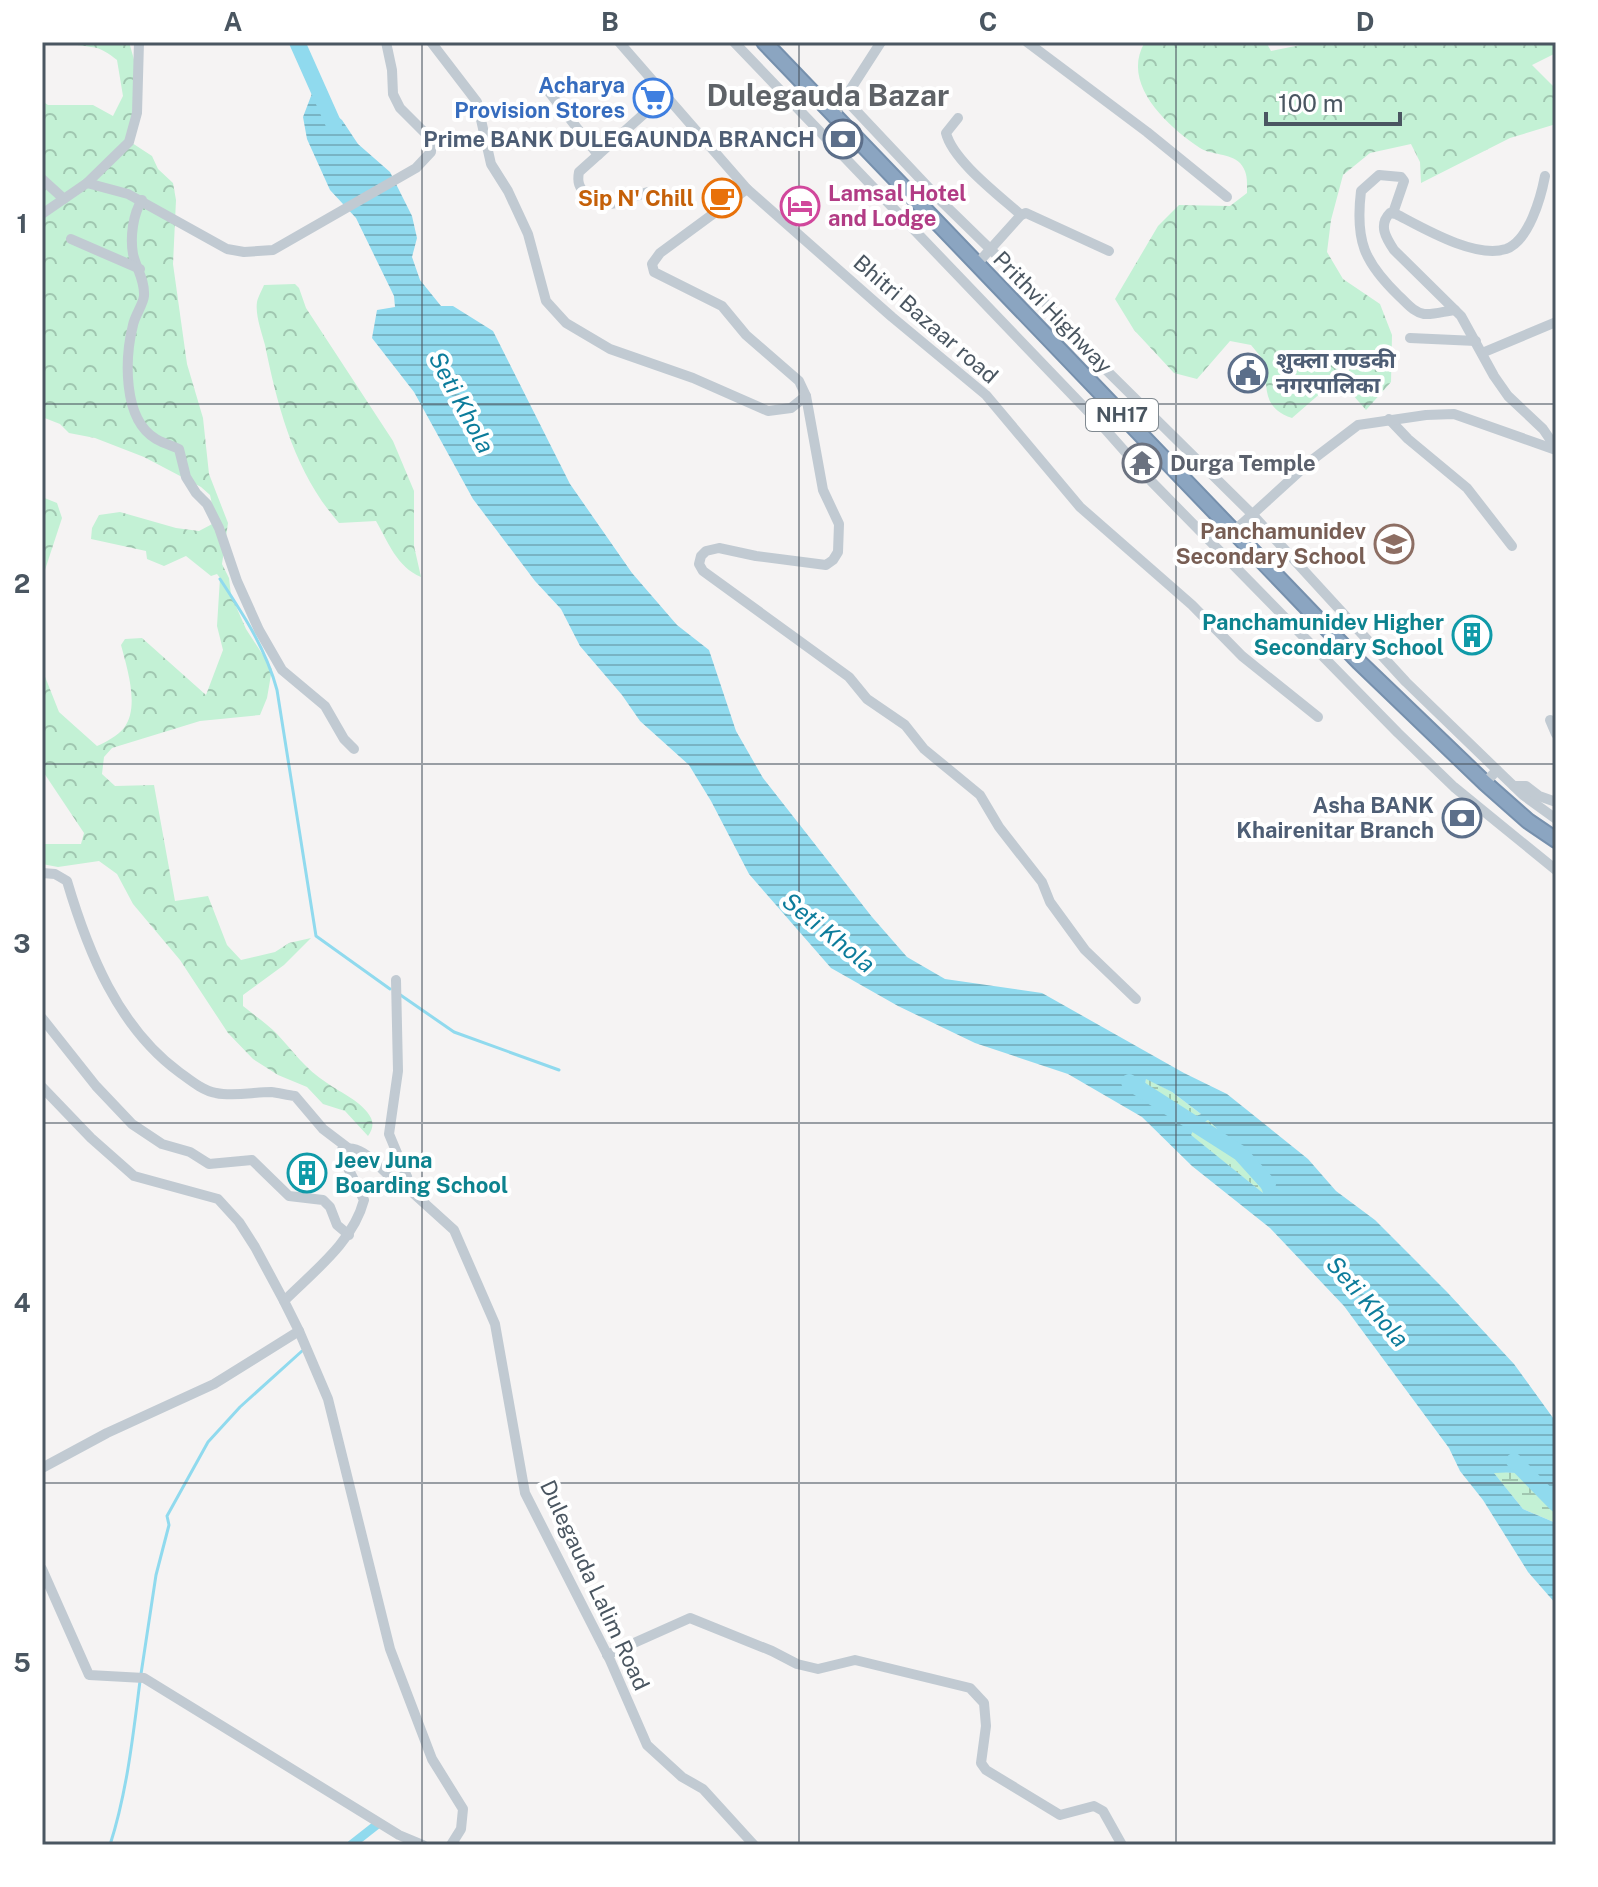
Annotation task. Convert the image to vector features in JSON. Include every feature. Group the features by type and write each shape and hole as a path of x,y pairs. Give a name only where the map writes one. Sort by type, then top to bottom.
{"highway":[{"name":"Prithvi Highway","path":"764,42 1390,692 1485,783 1528,821 1556,840"}],"street":[{"path":"42,214 87,183 129,142 137,113 139,42"},
{"path":"87,183 142,200 227,249 244,252 273,250 318,227 416,168 431,152 431,139 400,108 393,94 386,42"},
{"path":"431,42 477,102 491,164 508,191 528,234 546,301 566,323 610,349 693,378 768,411 791,408 806,396"},
{"name":"Bhitri Bazaar road","path":"619,42 747,189 986,395 1080,507 1192,605 1242,656 1318,717"},
{"path":"734,42 1085,408 1151,481 1372,706 1454,787 1556,870"},
{"path":"834,115 881,42"},
{"path":"1027,42 1227,197"},
{"path":"549,92 598,155"},
{"path":"648,192 608,205 592,201 580,189 577,179 579,172 665,95"},
{"path":"846,100 1068,325 1096,360 1251,513 1406,682 1514,786 1556,819"},
{"path":"958,118 946,133 949,144 985,183 1021,215 1033,215 1059,230 1109,251"},
{"path":"1455,310 1425,314 1414,311 1373,270 1364,254 1359,214 1361,191 1379,175 1401,177 1404,181 1393,213 1386,217 1383,225 1385,237 1404,261 1455,310 1508,396 1543,429 1556,449"},
{"path":"1393,213 1467,247 1493,251 1508,249 1519,240 1539,207 1545,176"},
{"path":"42,179 64,199"},
{"path":"747,189 660,253 652,264 654,272 722,306 746,335 799,381 806,396 823,490 839,524 838,552 826,565 719,548 706,551 699,564 703,571 849,677 867,699 905,725 924,749 980,795 999,827 1042,882 1050,902 1085,950 1136,999"},
{"path":"142,200 135,210 133,254 140,269 144,297 127,349 133,411 155,439 179,449 186,477 207,504 219,528 237,581 259,630 282,670 325,706 344,739 354,749"},
{"path":"977,264 1021,215"},
{"path":"71,239 140,269"},
{"path":"1482,353 1556,322"},
{"path":"1410,338 1476,341"},
{"path":"1233,532 1312,460 1358,425 1389,419 1454,414 1556,449"},
{"path":"1389,419 1467,488 1512,546"},
{"path":"1372,706 1390,692"},
{"path":"1550,720 1556,734"},
{"path":"1485,783 1497,770"},
{"path":"1514,786 1526,786 1539,796 1556,802"},
{"path":"42,873 55,874 67,881 111,993 135,1030 161,1058 214,1093 271,1092 295,1096 323,1129 348,1148 361,1151 391,1180 401,1185 407,1177"},
{"name":"Dulegauda Lalim Road","path":"396,980 398,1071 389,1134 412,1192 454,1230 495,1324 525,1493 607,1655 647,1745 682,1777 703,1789 754,1845"},
{"path":"42,1018 88,1077 132,1124 162,1144 190,1152 209,1164 252,1160 289,1196 323,1200 330,1207 337,1225 349,1235"},
{"path":"42,1087 91,1138 134,1176 218,1199 239,1222 255,1247 299,1331 328,1399 390,1649 432,1759 463,1809 461,1829 451,1845"},
{"path":"284,1301 349,1235 360,1215 364,1200 344,1160 342,1150 348,1148"},
{"path":"42,1468 107,1433 214,1384 299,1331"},
{"path":"42,1569 89,1675 144,1678 399,1835 423,1845"},
{"path":"607,1655 690,1618 797,1664 818,1669 855,1660 970,1688 984,1703 986,1726 981,1763 986,1770 1060,1815 1094,1806 1103,1811 1122,1845"}],"green space":[{"path":"71,42 129,42 137,70 129,141 152,156 158,169 173,183 176,200 173,264 187,364 203,418 209,474 228,523 222,564 246,629 272,669 267,698 260,715 200,721 112,748 104,757 102,774 115,786 154,785 175,901 208,896 227,945 241,960 275,952 289,943 311,938 284,965 243,995 243,1006 273,1030 312,1072 363,1107 372,1123 368,1136 345,1111 323,1104 307,1087 278,1075 253,1059 228,1033 180,960 133,904 117,874 99,861 58,867 42,864 42,844 81,844 84,833 42,770 42,669 59,712 97,746 118,734 129,719 131,687 121,645 125,639 142,638 206,695 223,650 217,626 220,578 217,574 211,576 186,556 164,566 147,559 146,551 91,539 92,528 99,515 120,512 176,528 199,531 216,522 210,495 201,487 144,457 95,438 69,433 60,424 42,417 42,101 48,105 93,105 113,116 123,96 117,60 99,49"},
{"path":"1145,42 1266,42 1271,51 1315,42 1556,42 1556,53 1532,65 1556,89 1556,124 1510,138 1421,183 1420,162 1411,144 1370,153 1343,175 1331,220 1327,252 1343,279 1380,304 1392,335 1391,382 1366,410 1338,378 1292,418 1282,414 1275,409 1268,396 1265,362 1251,345 1230,341 1197,379 1174,373 1134,330 1115,299 1158,226 1179,205 1230,206 1247,193 1246,173 1240,163 1231,157 1200,148 1174,128 1151,102 1138,73 1139,57"},
{"path":"295,284 306,308 393,441 414,491 414,546 421,577 399,560 376,521 339,523 311,483 290,439 276,393 257,307 264,285"},
{"path":"42,497 57,503 62,518 42,579"},
{"path":"1146,1078 1172,1092 1201,1114 1184,1121 1165,1112 1144,1091"},
{"path":"1208,1120 1253,1164 1264,1194 1190,1135 1195,1127"},
{"path":"1493,1472 1530,1475 1547,1483 1556,1497 1556,1523 1523,1509"}],"water":[{"path":"316,83 326,107 342,120 358,144 390,172 412,216 417,238 412,257 420,280 441,306 453,306 493,331 570,484 632,573 677,625 709,650 736,731 763,778 907,957 945,979 1042,993 1227,1094 1308,1159 1336,1191 1375,1220 1514,1364 1556,1422 1556,1494 1543,1482 1528,1475 1494,1473 1523,1509 1556,1523 1556,1604 1528,1572 1483,1500 1460,1471 1449,1448 1344,1306 1270,1228 1192,1166 1142,1117 1068,1074 975,1043 898,1006 831,968 749,874 689,765 640,721 580,646 561,609 535,581 473,499 414,392 372,338 377,310 395,307 394,296 356,218 330,190 307,139 303,117","holes":["1146,1079 1172,1092 1201,1114 1184,1121 1165,1112 1144,1091","1208,1120 1253,1164 1263,1193 1191,1135 1195,1127"]}],"waterway":[{"name":"Seti Khola","path":"297,42 334,125"},
{"path":"220,579 260,646 277,690 316,936 390,989"},
{"path":"399,994 454,1032 559,1070"},
{"name":"Seti Khola","path":"1129,1082 1240,1153 1268,1184"},
{"path":"141,1674 156,1575 169,1525 167,1516 208,1442 240,1407 302,1351"},
{"name":"Seti Khola","path":"1514,1461 1556,1504"},
{"path":"110,1845 125,1784 140,1681"},
{"path":"351,1845 379,1823"}],"place":[{"name":"Acharya Provision Stores","path":"653,98"},
{"name":"Prime BANK DULEGAUNDA BRANCH","path":"843,139"},
{"name":"Sip N' Chill","path":"722,198"},
{"name":"Lamsal Hotel and Lodge","path":"800,206"},
{"name":"शुक्ला गण्डकी नगरपालिका","path":"1248,373"},
{"name":"Durga Temple","path":"1142,463"},
{"name":"Panchamunidev Secondary School","path":"1394,544"},
{"name":"Panchamunidev Higher Secondary School","path":"1472,635"},
{"name":"Asha BANK Khairenitar Branch","path":"1462,818"},
{"name":"Jeev Juna Boarding School","path":"307,1173"}],"district":[{"name":"Dulegauda Bazar","path":"828,95"}]}
